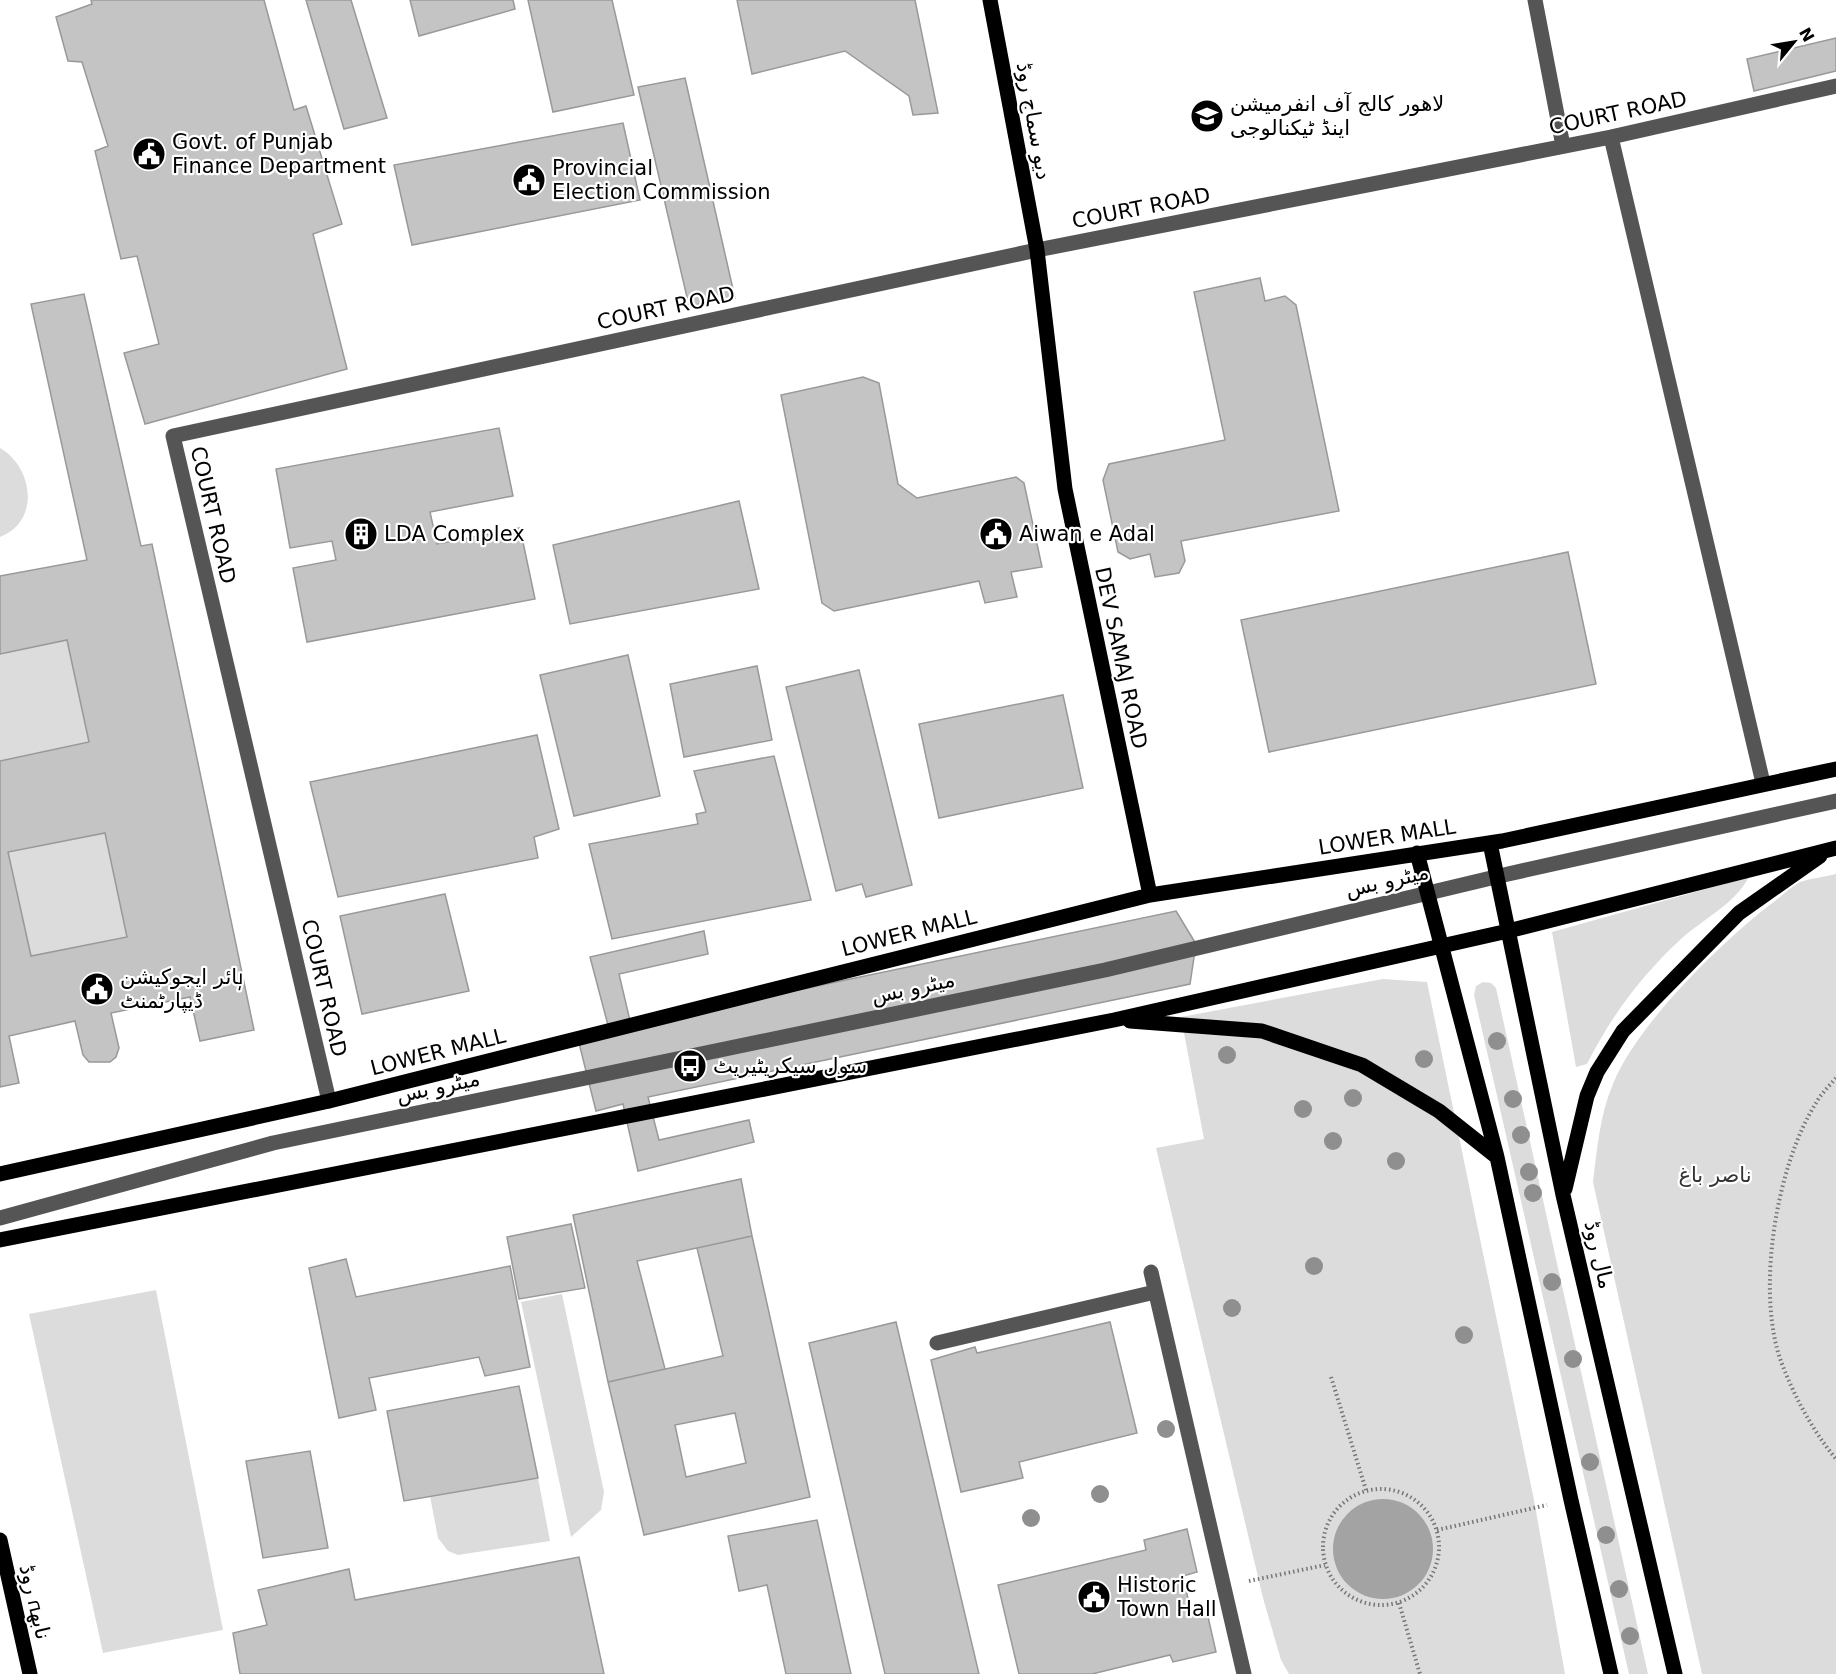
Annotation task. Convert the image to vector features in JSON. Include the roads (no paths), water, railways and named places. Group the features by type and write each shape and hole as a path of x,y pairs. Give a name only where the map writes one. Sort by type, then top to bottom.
{"main road":[{"name":"دیو سماج روڈ","path":"990,0 1037,250"},
{"name":"DEV SAMAJ ROAD","path":"1037,250 1065,489 1149,895"},
{"name":"LOWER MALL","path":"0,1174 329,1101 1149,895 1490,843 1836,769"},
{"name":"مال روڈ","path":"1490,843 1563,1195 1675,1674"},
{"path":"0,1240 1114,1020 1508,931 1832,849"},
{"path":"1563,1195 1587,1096 1597,1072 1623,1031 1738,913 1832,849"},
{"path":"1418,853 1497,1157 1611,1674"},
{"path":"1114,1020 1262,1031 1362,1065 1439,1111 1497,1157"},
{"name":"نابھہ روڈ","path":"0,1540 30,1674"}],"street":[{"path":"1535,0 1563,146"},
{"name":"COURT ROAD","path":"329,1101 173,436 1037,250 1611,137 1836,86"},
{"path":"1611,137 1763,783"},
{"name":"میٹرو بس","path":"0,1218 273,1143 1104,970 1508,874 1836,801"},
{"path":"1151,1272 1244,1674"},
{"path":"937,1342 1155,1292"}],"place":[{"name":"لاھور کالج آف انفرمیشن اینڈ ٹیکنالوجی","path":"1207,116"},
{"name":"Govt. of Punjab Finance Department","path":"149,154"},
{"name":"Provincial Election Commission","path":"529,180"},
{"name":"LDA Complex","path":"361,534"},
{"name":"Aiwan e Adal","path":"996,534"},
{"name":"ہائر ایجوکیشن ڈیپارٹمنٹ","path":"97,989"},
{"name":"سول سیکریٹیریٹ","path":"690,1066"},
{"name":"Historic Town Hall","path":"1094,1597"}],"park label":[{"name":"ناصر باغ","path":"1715,1175"}]}
